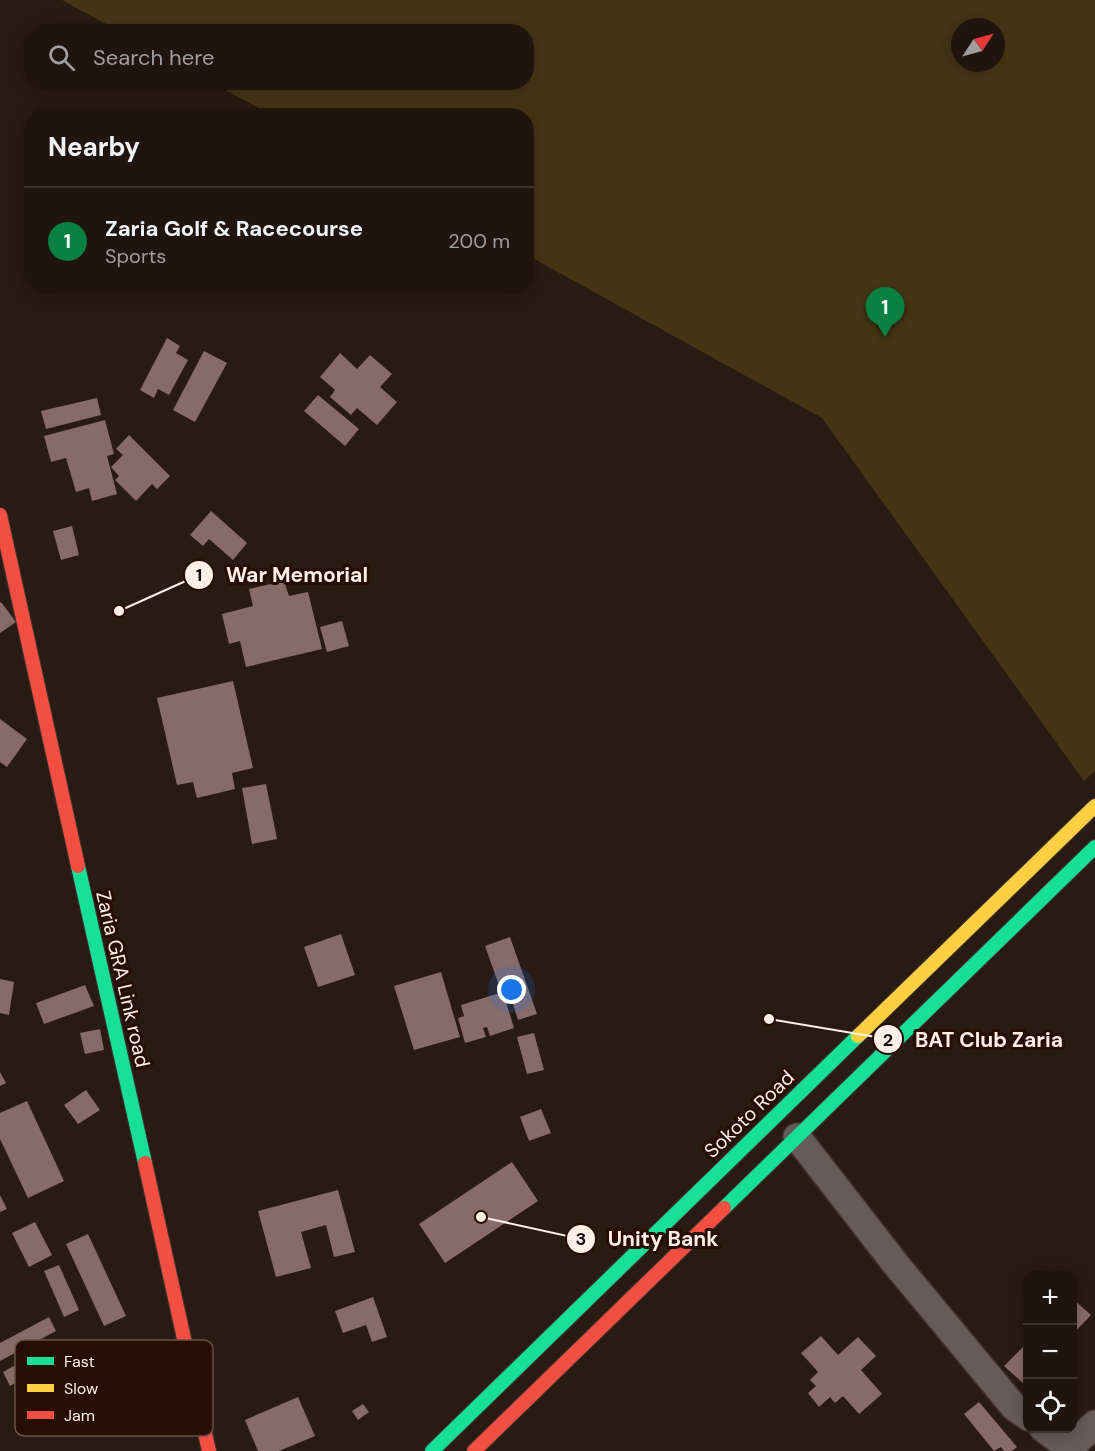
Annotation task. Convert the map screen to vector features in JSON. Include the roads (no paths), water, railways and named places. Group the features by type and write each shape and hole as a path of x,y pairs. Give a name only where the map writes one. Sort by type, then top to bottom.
{"main road":[{"name":"Zaria GRA Link road","path":"0,515 184,1340"},
{"name":"Sokoto Road","path":"432,1451 1095,806"},
{"path":"474,1451 1095,847"},
{"name":"Zaria GRA Link road","path":"206,1436 209,1451"}],"street":[{"path":"797,1137 894,1262 1014,1407 1023,1413"},
{"path":"1049,1433 1070,1450 1095,1424"}],"place":[{"name":"Zaria Golf & Racecourse","path":"885,337"},
{"name":"War Memorial","path":"119,611"},
{"name":"BAT Club Zaria","path":"769,1019"},
{"name":"Unity Bank","path":"481,1217"}]}
